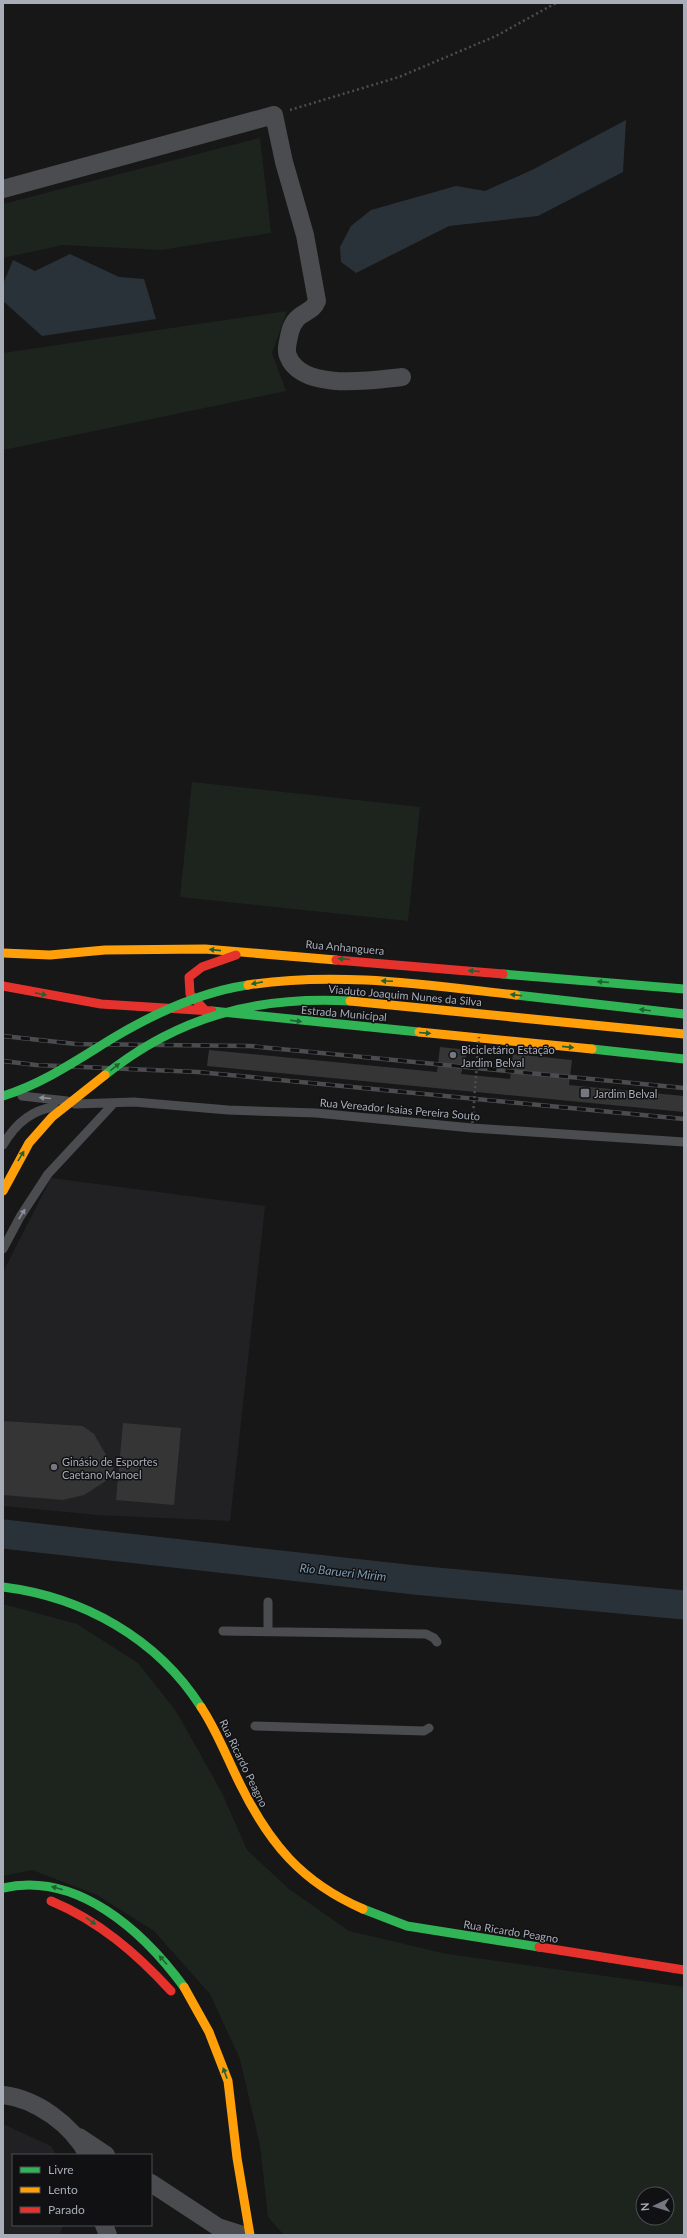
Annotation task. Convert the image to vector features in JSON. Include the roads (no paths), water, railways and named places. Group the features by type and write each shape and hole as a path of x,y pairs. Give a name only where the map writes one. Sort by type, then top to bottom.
{"main road":[{"name":"Rua Anhanguera","path":"3,953 50,955 105,950 205,949 249,953 286,954 684,989"},
{"path":"205,1010 190,994 189,977 198,969 212,962 249,953"},
{"name":"Viaduto Joaquim Nunes da Silva","path":"3,1095 42,1083 116,1036 180,1004 221,990 284,979 318,977 410,983 684,1014"},
{"name":"Estrada Municipal","path":"3,986 47,995 115,1005 205,1010 322,1024 479,1037 684,1059"},
{"name":"Viaduto Joaquim Nunes da Silva","path":"3,1191 26,1148 48,1122 115,1067 170,1033 216,1014 257,1004 314,999 358,1001 684,1034"},
{"name":"Rua Ricardo Peagno","path":"3,1587 28,1590 73,1603 110,1621 146,1646 182,1681 207,1715 240,1786 261,1825 277,1847 304,1873 352,1905 370,1914 407,1926 684,1970"},
{"path":"3,1888 26,1883 41,1883 73,1893 117,1918 145,1939 189,1992 206,2023 229,2084 230,2112 240,2187 250,2235"},
{"path":"44,1899 68,1907 109,1934 133,1952 179,2000"},
{"path":"219,2091 230,2112"}],"street":[{"path":"3,189 274,115 284,162 305,235 317,301 314,308 296,317 290,330 287,355 294,365 320,380 344,382 402,377"},
{"path":"3,2095 34,2105 75,2135 104,2154"},
{"path":"75,2135 87,2154"},
{"path":"152,2185 158,2194 218,2227 243,2235"}],"lane":[{"path":"3,1095 98,1104"},
{"name":"Rua Vereador Isaias Pereira Souto","path":"3,1145 16,1126 32,1115 50,1107 134,1102 228,1110 316,1114 472,1128 684,1142"},
{"path":"3,1249 20,1217 48,1174 114,1103"},
{"path":"268,1602 268,1630"},
{"path":"223,1631 268,1630 426,1634 434,1638 437,1642"},
{"path":"255,1726 424,1731 429,1728"}],"waterway":[{"name":"Rio Barueri Mirim","path":"3,1534 415,1580 684,1605"}],"railway":[{"path":"3,1036 76,1044 250,1046 684,1088"},
{"path":"3,1061 36,1065 198,1072 684,1119"}],"place":[{"name":"Bicicletário Estação Jardim Belval","path":"453,1055"},
{"name":"Jardim Belval","path":"585,1093"},
{"name":"Ginásio de Esportes Caetano Manoel","path":"54,1467"}]}
